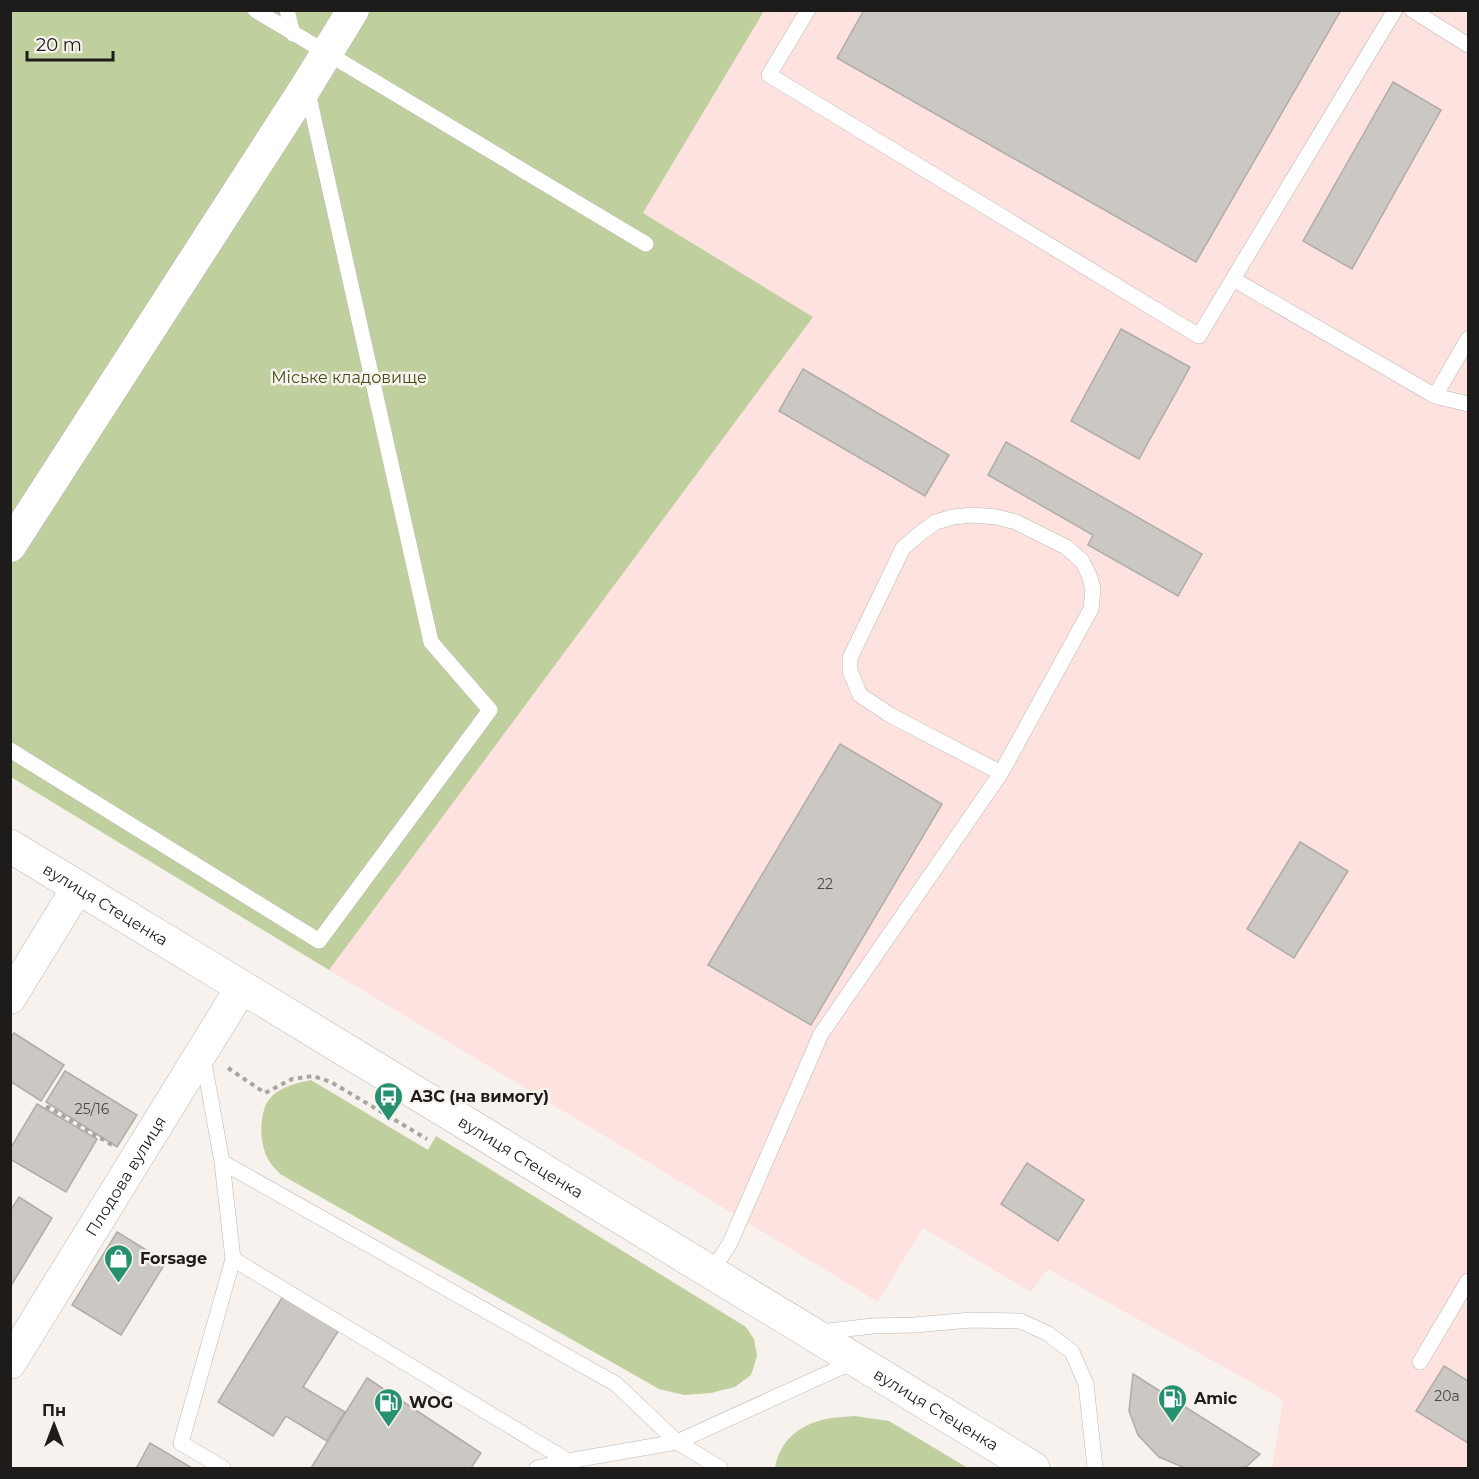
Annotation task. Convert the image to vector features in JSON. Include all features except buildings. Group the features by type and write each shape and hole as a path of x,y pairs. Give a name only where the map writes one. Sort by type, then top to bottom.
{"main road":[{"name":"вулиця Стеценка","path":"10,846 1033,1468"}],"street":[{"path":"10,546 306,87 353,10"},
{"path":"10,998 78,887"},
{"name":"Плодова вулиця","path":"10,1363 242,987"}],"lane":[{"path":"255,10 646,244"},
{"path":"287,10 292,34"},
{"path":"808,10 769,75 1199,336 1395,10"},
{"path":"1412,10 1468,45"},
{"path":"10,750 320,941 490,710 431,642 306,87"},
{"path":"1233,279 1435,396 1468,404"},
{"path":"1435,396 1468,339"},
{"path":"711,1273 730,1242 821,1034 1001,773 1091,609 1092,589 1089,575 1082,561 1066,547 1016,522 973,515 936,522 903,548 850,658 850,671 861,694 890,716 1001,773"},
{"path":"202,1051 222,1162 233,1259 181,1443 223,1468"},
{"path":"222,1162 616,1384 677,1442 720,1468"},
{"path":"233,1259 568,1461"},
{"path":"1420,1362 1468,1281"},
{"path":"810,1334 873,1326 971,1320 1020,1321 1047,1333 1072,1352 1086,1384 1095,1468"},
{"path":"537,1468 677,1442 855,1361"}],"path":[{"path":"202,1051 265,1093 292,1079 313,1076 331,1082 427,1140"},
{"path":"47,1109 48,1107 136,1159"}],"shaded area":[{"path":"764,11 1468,11 1468,1468 1272,1468 1283,1400 1048,1269 1031,1292 923,1228 878,1302 329,970 812,317 643,213"}],"green space":[{"name":"Міське кладовище","path":"10,11 764,11 643,213 813,317 329,970 11,777"},
{"path":"311,1080 428,1150 436,1136 746,1327 754,1339 757,1356 751,1375 735,1387 711,1393 684,1395 659,1389 280,1174 269,1161 263,1145 261,1127 264,1109 272,1096 281,1090"},
{"path":"855,1416 889,1421 968,1468 775,1468 781,1449 799,1430 826,1419"}],"place":[{"name":"АЗС (на вимогу)","path":"389,1122"},
{"name":"Forsage","path":"119,1284"},
{"name":"Amic","path":"1173,1424"},
{"name":"WOG","path":"388,1428"}]}
